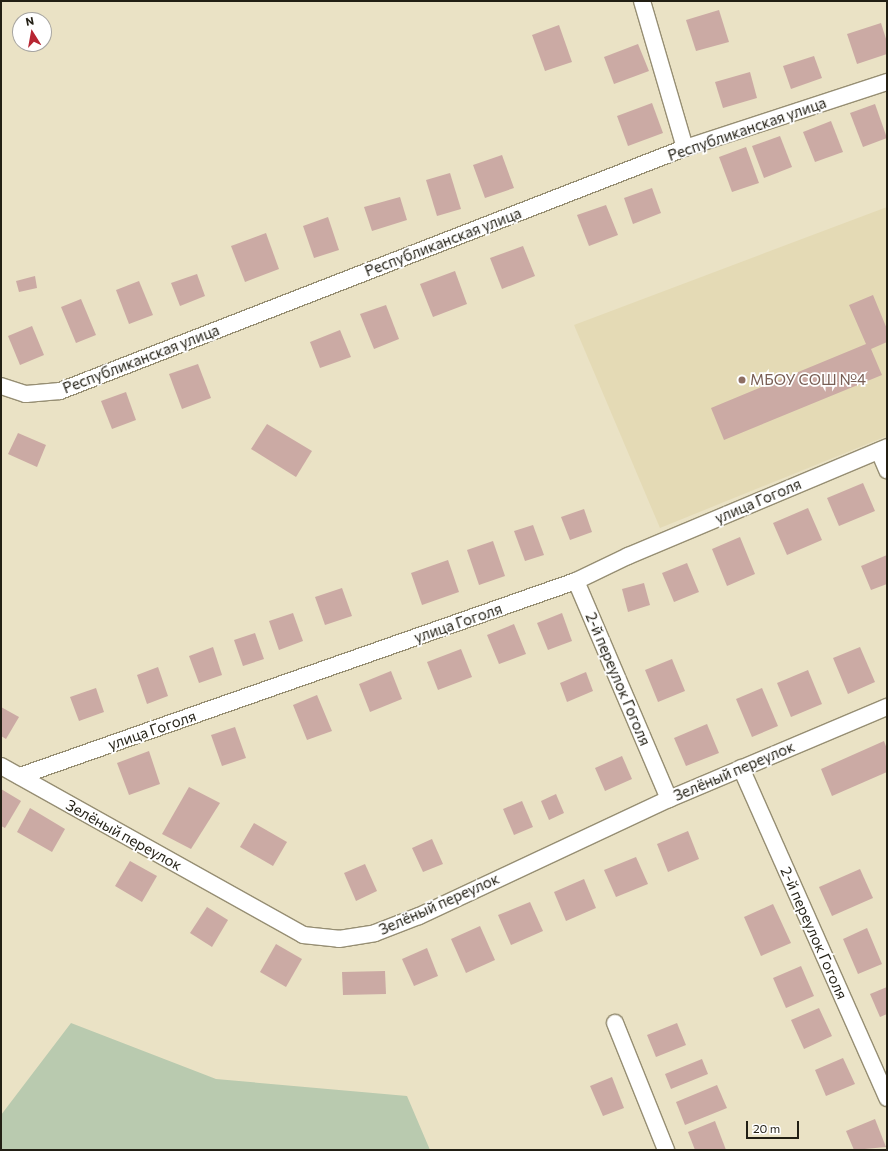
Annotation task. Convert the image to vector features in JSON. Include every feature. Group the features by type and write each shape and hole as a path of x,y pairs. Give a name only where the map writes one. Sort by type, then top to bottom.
{"street":[{"path":"642,1 686,148"},
{"name":"Республиканская улица","path":"1,386 26,394 60,391 686,148 887,82"},
{"path":"883,449 887,470"},
{"name":"улица Гоголя","path":"20,776 576,581 628,556 883,449"},
{"name":"2-й переулок Гоголя","path":"576,581 669,799"},
{"name":"Зелёный переулок","path":"1,766 303,935 339,939 374,933 419,916 669,799 887,707"},
{"name":"2-й переулок Гоголя","path":"741,768 887,1098"},
{"path":"615,1023 666,1150"}],"shaded area":[{"name":"МБОУ СОШ №4","path":"887,207 887,436 660,528 574,325"}],"green space":[{"path":"71,1023 216,1079 407,1096 430,1150 1,1150 1,1115"}],"building":[{"path":"719,10 729,42 696,51 686,20"},
{"path":"881,23 887,42 887,54 857,64 847,34"},
{"path":"559,25 572,62 545,71 532,35"},
{"path":"638,44 649,71 614,84 604,57"},
{"path":"814,56 822,78 791,89 783,66"},
{"path":"750,72 757,98 723,108 715,82"},
{"path":"652,103 663,133 628,146 617,116"},
{"path":"875,104 887,138 863,147 850,113"},
{"path":"831,121 843,152 815,162 803,132"},
{"path":"780,136 792,167 764,178 752,146"},
{"path":"746,147 759,183 732,192 719,157"},
{"path":"502,155 514,188 485,198 473,165"},
{"path":"450,173 461,209 437,216 426,180"},
{"path":"652,188 661,213 633,224 624,198"},
{"path":"400,197 407,220 372,231 364,207"},
{"path":"606,205 618,235 589,246 577,215"},
{"path":"328,217 339,250 314,258 303,226"},
{"path":"266,233 279,269 245,282 231,246"},
{"path":"523,246 535,276 502,289 490,258"},
{"path":"455,271 467,304 433,317 420,284"},
{"path":"197,274 205,296 180,306 171,283"},
{"path":"35,276 37,288 19,292 16,281"},
{"path":"139,281 153,315 129,324 116,290"},
{"path":"873,295 887,329 887,342 871,349 882,375 724,440 711,408 866,344 849,305"},
{"path":"81,299 96,335 76,343 61,307"},
{"path":"386,305 399,339 374,349 360,314"},
{"path":"32,326 44,355 20,365 8,336"},
{"path":"340,330 351,357 320,368 310,342"},
{"path":"198,364 211,398 182,409 169,374"},
{"path":"126,392 136,420 112,429 101,401"},
{"path":"267,424 312,451 296,477 251,449"},
{"path":"18,433 46,445 37,467 8,454"},
{"path":"863,483 875,511 839,526 827,498"},
{"path":"808,508 822,540 787,555 773,523"},
{"path":"584,509 592,532 570,540 561,517"},
{"path":"533,525 544,555 525,561 514,531"},
{"path":"740,537 755,574 727,586 712,549"},
{"path":"493,541 505,576 479,585 467,550"},
{"path":"887,555 887,584 871,590 861,566"},
{"path":"448,560 459,592 422,605 411,573"},
{"path":"687,563 699,592 674,602 662,573"},
{"path":"644,583 650,605 628,612 622,589"},
{"path":"342,588 352,616 325,625 315,597"},
{"path":"293,613 303,641 279,650 269,621"},
{"path":"562,613 572,641 548,650 537,623"},
{"path":"514,624 526,654 499,664 487,635"},
{"path":"255,633 264,659 243,666 234,640"},
{"path":"213,647 222,675 199,683 189,656"},
{"path":"860,647 875,682 848,694 833,658"},
{"path":"461,649 472,677 438,690 427,662"},
{"path":"672,659 685,691 658,702 645,670"},
{"path":"158,667 168,696 147,704 137,675"},
{"path":"808,670 822,704 791,717 777,683"},
{"path":"391,671 402,699 370,712 359,684"},
{"path":"586,672 593,691 567,702 560,683"},
{"path":"96,688 104,712 79,721 70,697"},
{"path":"762,688 778,726 752,737 736,699"},
{"path":"317,695 332,731 307,740 293,705"},
{"path":"1,707 19,717 6,739 1,736"},
{"path":"707,724 719,753 686,766 674,738"},
{"path":"235,727 246,758 222,766 211,735"},
{"path":"884,741 887,749 887,772 832,796 821,769"},
{"path":"149,751 160,784 129,795 117,763"},
{"path":"622,756 632,779 605,791 595,768"},
{"path":"189,787 220,803 191,849 162,834"},
{"path":"1,789 21,801 5,828 1,826"},
{"path":"556,794 564,813 549,820 541,801"},
{"path":"522,801 533,827 514,835 503,809"},
{"path":"30,808 65,829 52,852 17,832"},
{"path":"254,823 287,842 273,866 240,847"},
{"path":"688,831 699,859 668,872 657,844"},
{"path":"432,839 443,864 423,872 412,848"},
{"path":"636,857 648,884 616,897 604,870"},
{"path":"130,861 157,876 142,902 115,886"},
{"path":"365,864 377,891 356,901 344,873"},
{"path":"860,869 873,898 832,916 819,887"},
{"path":"584,879 596,908 566,921 554,892"},
{"path":"530,902 543,931 511,945 498,915"},
{"path":"773,904 791,943 761,956 744,917"},
{"path":"207,907 228,920 212,947 190,933"},
{"path":"480,926 495,960 466,973 451,939"},
{"path":"867,928 882,964 858,974 843,939"},
{"path":"276,944 302,959 286,987 260,972"},
{"path":"427,948 438,976 414,986 402,959"},
{"path":"801,966 814,996 786,1008 773,978"},
{"path":"385,971 386,994 343,995 342,972"},
{"path":"887,987 887,1014 880,1017 870,994"},
{"path":"819,1008 832,1036 804,1049 791,1020"},
{"path":"677,1023 686,1045 656,1057 647,1035"},
{"path":"843,1058 855,1084 826,1096 815,1070"},
{"path":"702,1059 708,1074 671,1089 665,1074"},
{"path":"612,1077 624,1108 603,1116 590,1086"},
{"path":"717,1085 727,1108 685,1125 676,1102"},
{"path":"875,1119 886,1147 854,1150 846,1131"},
{"path":"715,1121 726,1150 695,1150 688,1132"}],"place":[{"name":"МБОУ СОШ №4","path":"742,380"}]}
